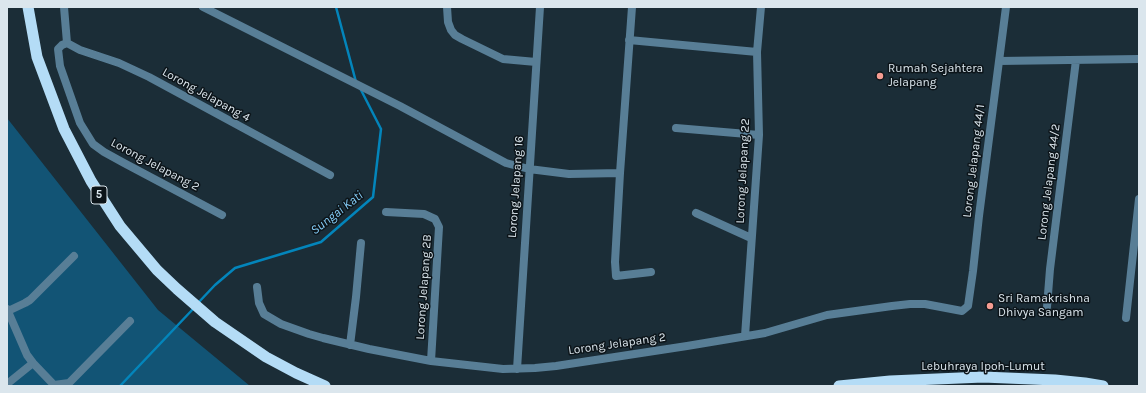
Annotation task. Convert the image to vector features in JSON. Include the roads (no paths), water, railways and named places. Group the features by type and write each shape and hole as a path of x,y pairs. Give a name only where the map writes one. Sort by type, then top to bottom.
{"highway":[{"name":"5","path":"28,7 37,57 64,129 75,153 105,205 136,247 176,289 215,322 266,357 325,386"},
{"name":"5","path":"36,7 47,85"},
{"name":"Lebuhraya Ipoh-Lumut","path":"839,386 890,381 983,377 1054,380 1103,386"}],"street":[{"path":"64,7 67,43"},
{"path":"203,7 370,91 506,163 529,169 569,174 620,173"},
{"path":"447,7 448,22 451,30 462,39 503,59 536,62"},
{"name":"Lorong Jelapang 16","path":"517,369 540,7"},
{"path":"632,7 620,173 615,262 616,276 651,272"},
{"name":"Lorong Jelapang 22","path":"745,336 759,135 757,52 761,7"},
{"name":"Lorong Jelapang 44/1","path":"974,271 979,216 1006,7"},
{"path":"629,40 757,52"},
{"name":"Lorong Jelapang 4","path":"67,43 80,50 119,63 149,77 330,175"},
{"name":"Lorong Jelapang 2","path":"67,43 62,44 58,49 60,66 80,123 93,144 104,152 222,215"},
{"path":"999,61 1139,59"},
{"name":"Lorong Jelapang 44/2","path":"1047,307 1049,275 1076,60"},
{"path":"676,128 759,135"},
{"path":"1126,318 1139,199"},
{"name":"Lorong Jelapang 2B","path":"386,212 424,214 435,219 439,227 431,361"},
{"path":"696,213 751,238"},
{"path":"350,344 361,243"},
{"path":"74,256 30,300 8,310 25,351 33,363 54,384 69,383 130,320"},
{"name":"Lorong Jelapang 2","path":"257,287 261,309 264,314 281,324 309,334 431,361 492,368 517,369 571,364 688,346 765,333 827,315 898,305 925,304 962,311 968,306 974,271"},
{"path":"7,384 33,363"}],"waterway":[{"name":"Sungai Kati","path":"336,7 356,82"},
{"name":"Sungai Kati","path":"197,304 215,285 235,268 321,242 373,197 381,129 360,88"},
{"name":"Sungai Kati","path":"120,386 194,308"}],"place":[{"name":"Rumah Sejahtera Jelapang","path":"880,76"},
{"name":"Sri Ramakrishna Dhivya Sangam","path":"990,306"}]}
